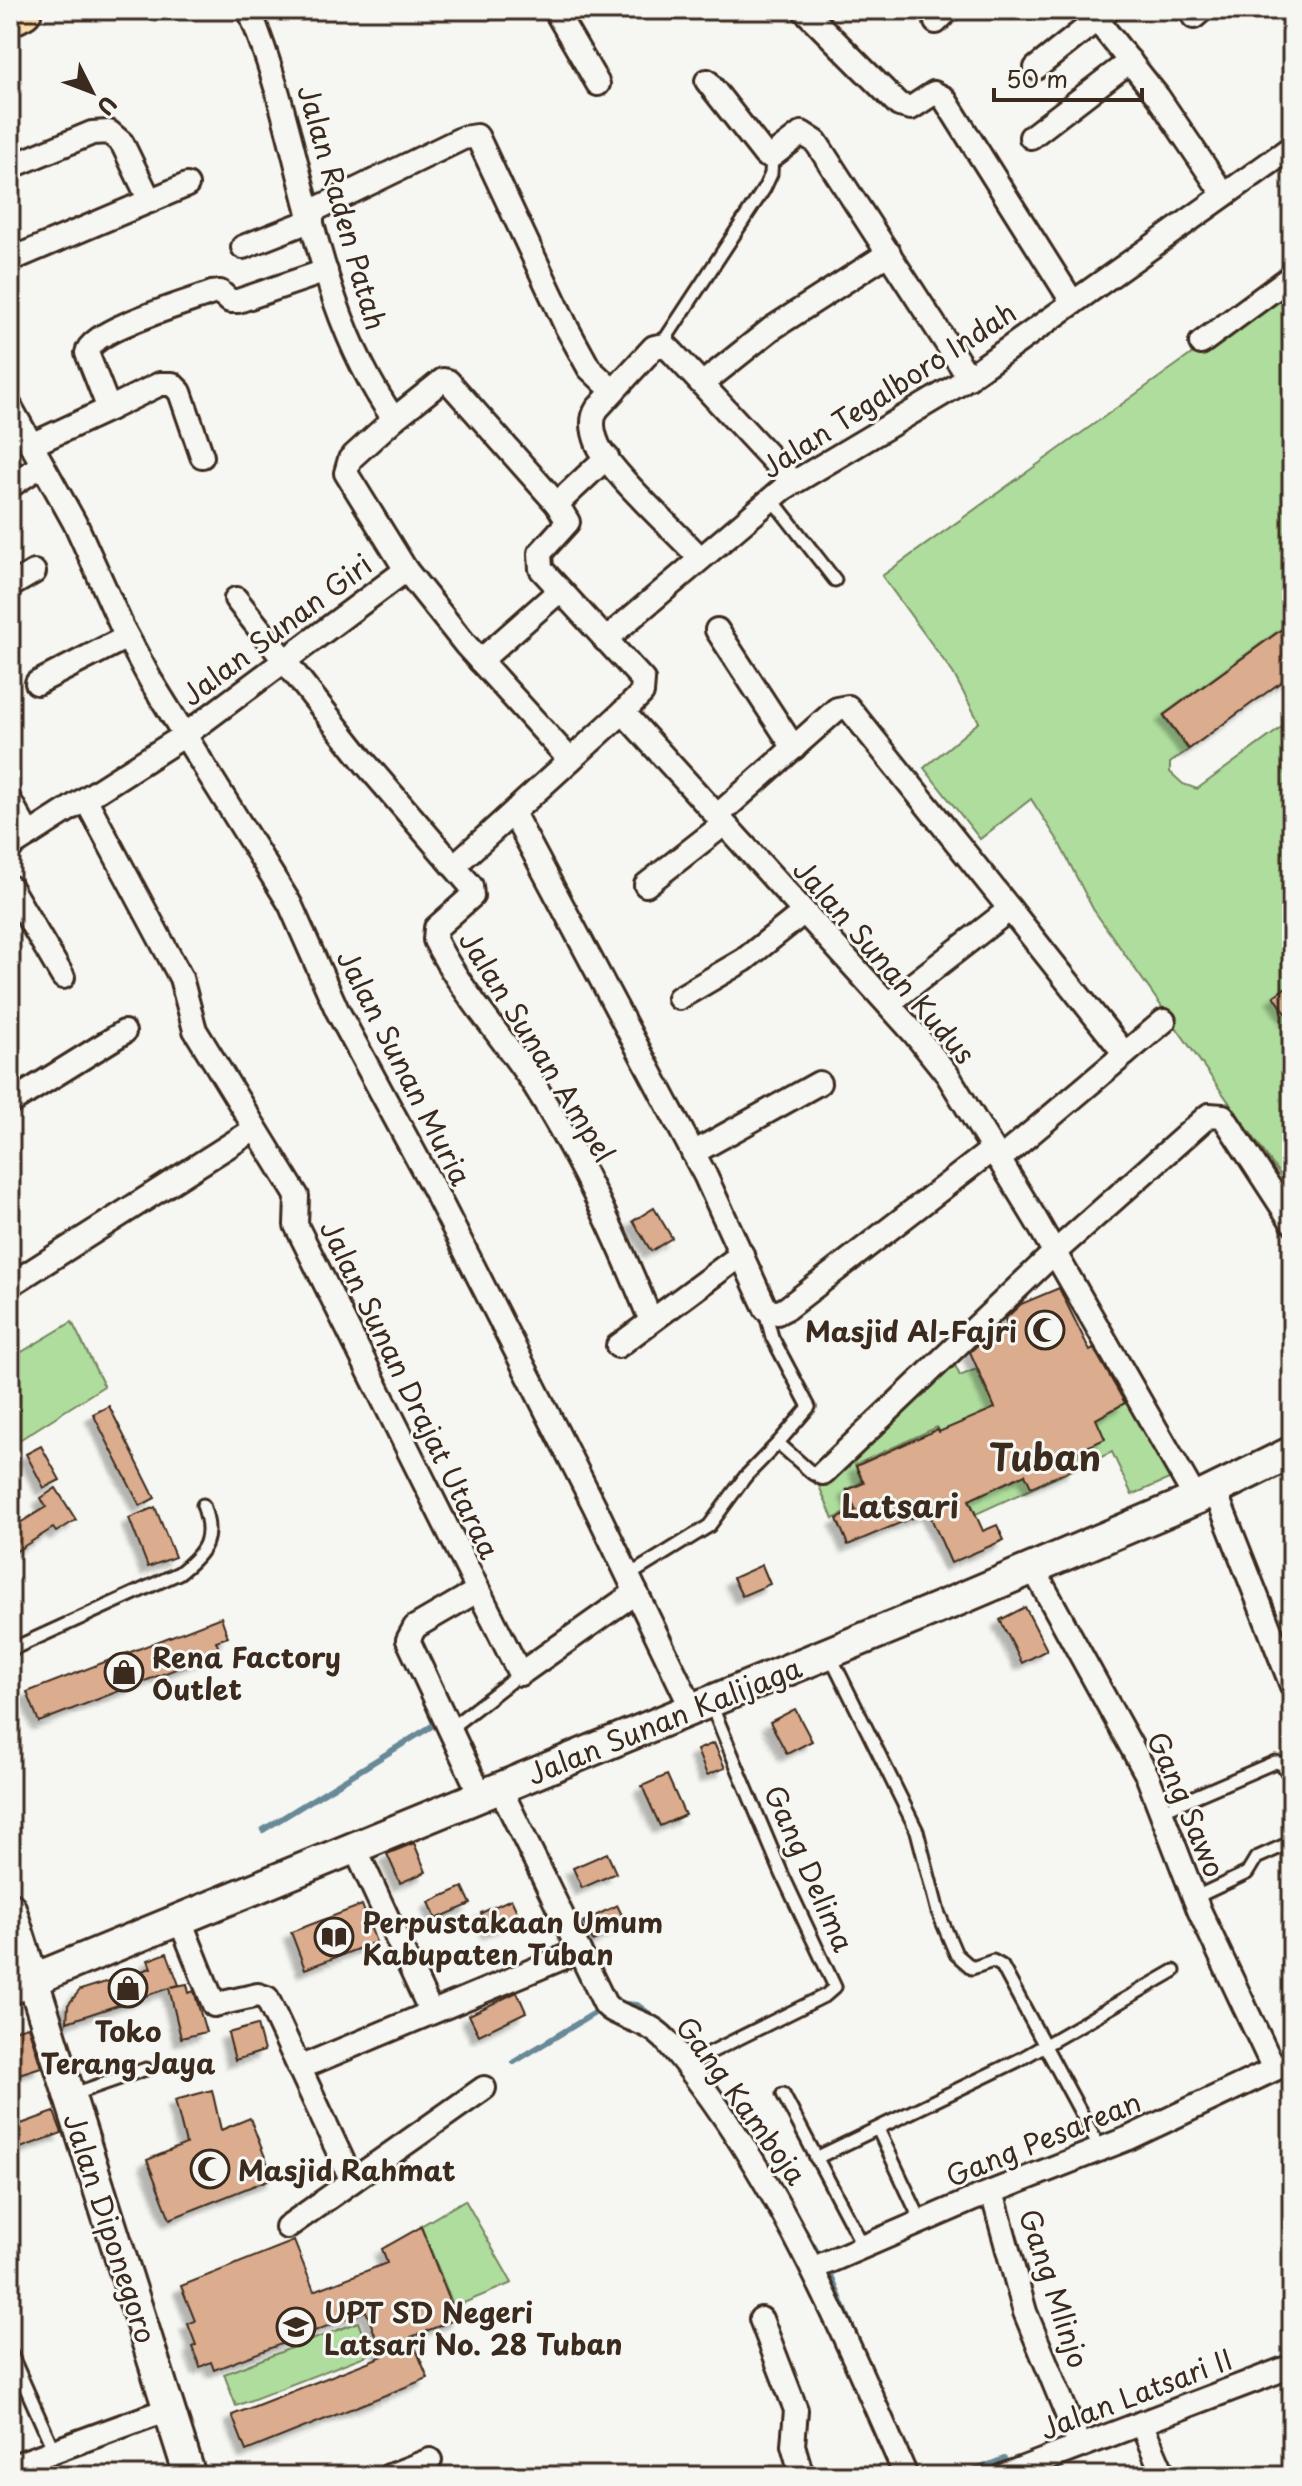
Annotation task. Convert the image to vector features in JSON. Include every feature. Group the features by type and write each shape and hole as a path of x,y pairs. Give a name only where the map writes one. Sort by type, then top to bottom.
{"highway":[{"path":"10,16 22,10"}],"main road":[{"name":"Jalan Sunan Kalijaga","path":"21,1985 1033,1568 1205,1495 1292,1452"},
{"name":"Jalan Diponegoro","path":"10,1908 21,1985 69,2096 190,2476"}],"street":[{"name":"Jalan Raden Patah","path":"249,10 280,101 326,271 350,342 394,419"},
{"path":"555,10 598,84"},
{"path":"804,10 899,105 911,108 934,93 944,98 1013,214 1073,303"},
{"path":"1036,68 1103,15 1130,61 1224,195"},
{"path":"1031,137 1130,61"},
{"path":"707,81 761,153 772,156 798,135 812,137 969,378"},
{"path":"10,167 92,133 109,132 122,143 150,201"},
{"path":"243,247 311,216 463,138 477,136 567,328 589,368 613,391"},
{"name":"Jalan Tegalboro Indah","path":"605,640 793,482 969,378 1292,147"},
{"path":"10,260 187,185"},
{"path":"702,384 771,329 889,253"},
{"path":"109,409 87,353 90,343 156,313 222,293 230,301 238,301 326,271"},
{"path":"1201,343 1292,276"},
{"path":"700,558 607,457 596,439 593,417 650,350 662,344 793,482"},
{"path":"406,570 351,484 346,468 350,459 431,386 448,381 567,517 567,525 540,553 538,564 644,684 642,693 623,712 454,866"},
{"path":"10,486 37,455 109,409 164,383 172,384 180,392 202,456"},
{"name":"Jalan Sunan Muria","path":"10,406 77,527 127,637 290,904 337,1010 438,1197 632,1584 701,1705"},
{"path":"557,504 607,457"},
{"name":"Jalan Sunan Giri","path":"20,841 185,735 406,570 480,661 570,760"},
{"path":"10,586 34,572"},
{"path":"480,661 559,591"},
{"name":"Jalan Sunan Ampel","path":"236,599 473,892 436,928 435,940 539,1093 604,1209 651,1321"},
{"path":"717,630 794,748"},
{"path":"37,683 127,637"},
{"path":"646,885 721,820 837,709 850,708 1125,1054"},
{"name":"Jalan Sunan Kudus","path":"623,712 939,1063 1205,1495 1292,1686"},
{"name":"Jalan Sunan Drajat Utaraa","path":"86,800 181,978 195,1030 297,1196 296,1225 520,1674"},
{"path":"10,801 20,841"},
{"path":"513,813 693,1153 764,1307 777,1313 996,1154 1164,1021"},
{"path":"10,887 63,977"},
{"path":"888,1004 1010,909"},
{"path":"679,998 744,960 804,912"},
{"path":"10,1103 124,1032"},
{"path":"693,1153 819,1083"},
{"path":"823,1473 1055,1252 1203,1118 1214,1113 1223,1116 1292,1222"},
{"path":"10,1285 255,1129"},
{"path":"618,1346 742,1254"},
{"name":"Gang Sawo","path":"1033,1568 1121,1725 1161,1811 1194,1898 1283,2065"},
{"path":"520,1674 632,1584"},
{"name":"Gang Kamboja","path":"477,1591 415,1627 407,1635 445,1723 490,1792 606,2005 654,2028 685,2065 767,2183 814,2268 906,2476"},
{"path":"355,1848 431,2012"},
{"path":"180,1920 212,2003 220,2006 264,1995 352,2181"},
{"path":"299,2068 579,1951"},
{"name":"Gang Pesarean","path":"814,2268 921,2221 1101,2150 1283,2065"},
{"path":"287,2227 484,2088"},
{"name":"Gang Mlinjo","path":"992,2192 1025,2312 1080,2446"},
{"path":"761,2319 796,2410 792,2438 802,2476"},
{"name":"Jalan Latsari II","path":"1010,2473 1292,2366"},
{"path":"10,2467 169,2409"},
{"path":"1141,2423 1164,2476"},
{"path":"389,2476 430,2460"}],"lane":[{"path":"662,344 764,189 773,167 772,156"},
{"path":"771,498 835,580"},
{"path":"632,1584 709,1526 745,1477 809,1407 807,1397 772,1337 764,1307"},
{"path":"778,1443 813,1474 823,1473"},
{"path":"10,1650 179,1573 193,1562 208,1537 210,1524 203,1505"},
{"path":"828,1653 913,1821 939,1918 956,1954 972,1968 990,1961 999,1963 1047,2045 1101,2150"},
{"path":"445,1723 520,1674"},
{"name":"Gang Delima","path":"685,2065 826,1995 835,1987 701,1705"},
{"path":"1161,1811 1275,1762 1282,1764 1292,1779"},
{"path":"1194,1898 1247,1873 1256,1858 1292,1842"},
{"path":"816,2158 1047,2045 1174,1971"},
{"path":"69,2096 146,2069"},
{"path":"783,2094 863,2246"},
{"path":"878,2129 921,2221"},
{"path":"10,2352 54,2451"}],"green space":[{"path":"1292,282 1292,621 1163,715 1188,750 1170,763 1170,772 1183,784 1197,789 1292,720 1292,1192 1093,909 1057,839 1031,799 980,839 924,768 979,722 953,673 882,576"},
{"path":"72,1322 104,1386 10,1446 10,1359"},
{"path":"1101,1345 1176,1476 1132,1495 1112,1452 976,1514 937,1427 855,1465 862,1482 846,1490 854,1509 833,1519 819,1486 951,1357 960,1376 976,1369 987,1394"},
{"path":"465,2200 512,2283 454,2307 421,2226"},
{"path":"358,2322 370,2354 236,2406 224,2374"}],"building":[{"path":"1292,622 1292,674 1189,749 1164,715"},
{"path":"1292,983 1292,1022 1274,996"},
{"path":"654,1208 672,1238 651,1251 633,1221"},
{"path":"1059,1288 1090,1351 1094,1349 1125,1403 1096,1419 1105,1439 1067,1456 1073,1469 1031,1487 1025,1474 969,1500 983,1531 997,1525 1004,1540 951,1563 928,1511 848,1545 837,1519 856,1510 847,1490 864,1483 856,1466 938,1429 939,1432 995,1408 970,1352 990,1334 1008,1326 1005,1319 1021,1304"},
{"path":"109,1406 155,1498 140,1506 93,1414"},
{"path":"41,1446 60,1480 44,1488 26,1454"},
{"path":"56,1488 76,1520 56,1532 53,1528 10,1555 10,1529 46,1507 41,1498"},
{"path":"155,1507 175,1557 148,1567 129,1518"},
{"path":"762,1565 770,1584 742,1596 733,1578"},
{"path":"1025,1607 1047,1650 1022,1663 1000,1620"},
{"name":"Rena Factory Outlet","path":"221,1617 228,1637 216,1641 220,1652 39,1722 27,1692"},
{"path":"795,1709 812,1741 787,1754 770,1722"},
{"path":"714,1743 725,1768 707,1775 697,1750"},
{"path":"667,1775 685,1815 660,1826 642,1786"},
{"path":"414,1843 426,1872 400,1883 387,1854"},
{"path":"607,1853 616,1873 582,1888 573,1868"},
{"path":"463,1887 471,1904 436,1919 429,1902"},
{"path":"511,1899 520,1918 489,1931 481,1913"},
{"name":"Perpustakaan Umum Kabupaten Tuban","path":"362,1905 376,1942 305,1969 291,1932"},
{"path":"617,1905 626,1923 593,1941 583,1922"},
{"path":"167,1953 179,1985 171,1987 187,1984 189,1993 194,1991 206,2032 181,2038 169,1988 67,2022 68,2005 80,1990 151,1968 148,1960"},
{"path":"517,1992 526,2012 479,2035 469,2015"},
{"path":"257,2025 264,2051 235,2060 228,2033"},
{"path":"28,2026 41,2067 19,2074 10,2031"},
{"name":"Masjid Rahmat","path":"212,2090 221,2130 250,2118 273,2178 170,2219 147,2160 186,2144 175,2100"},
{"path":"54,2112 62,2133 15,2150 10,2128"},
{"path":"421,2227 457,2319 411,2337 428,2378 246,2451 232,2415 383,2356 366,2311 214,2370 211,2362 200,2367 192,2347 196,2345 188,2324 195,2321 181,2286 294,2241 314,2291 387,2263 382,2249"}],"waterway":[{"path":"263,1830 440,1721"},
{"path":"613,2003 637,2005 663,2024"},
{"path":"514,2062 603,2008"},
{"path":"805,2232 819,2255"},
{"path":"830,2274 861,2348"},
{"path":"960,2476 1004,2459 1012,2468"}],"place":[{"name":"Masjid Al-Fajri","path":"1045,1330"},
{"name":"Rena Factory Outlet","path":"124,1672"},
{"name":"Perpustakaan Umum Kabupaten Tuban","path":"334,1937"},
{"name":"Toko Terang Jaya","path":"128,1988"},
{"name":"Masjid Rahmat","path":"210,2169"},
{"name":"UPT SD Negeri Latsari No. 28 Tuban","path":"296,2327"}],"district":[{"name":"Tuban","path":"1045,1456"},
{"name":"Latsari","path":"900,1505"}]}
